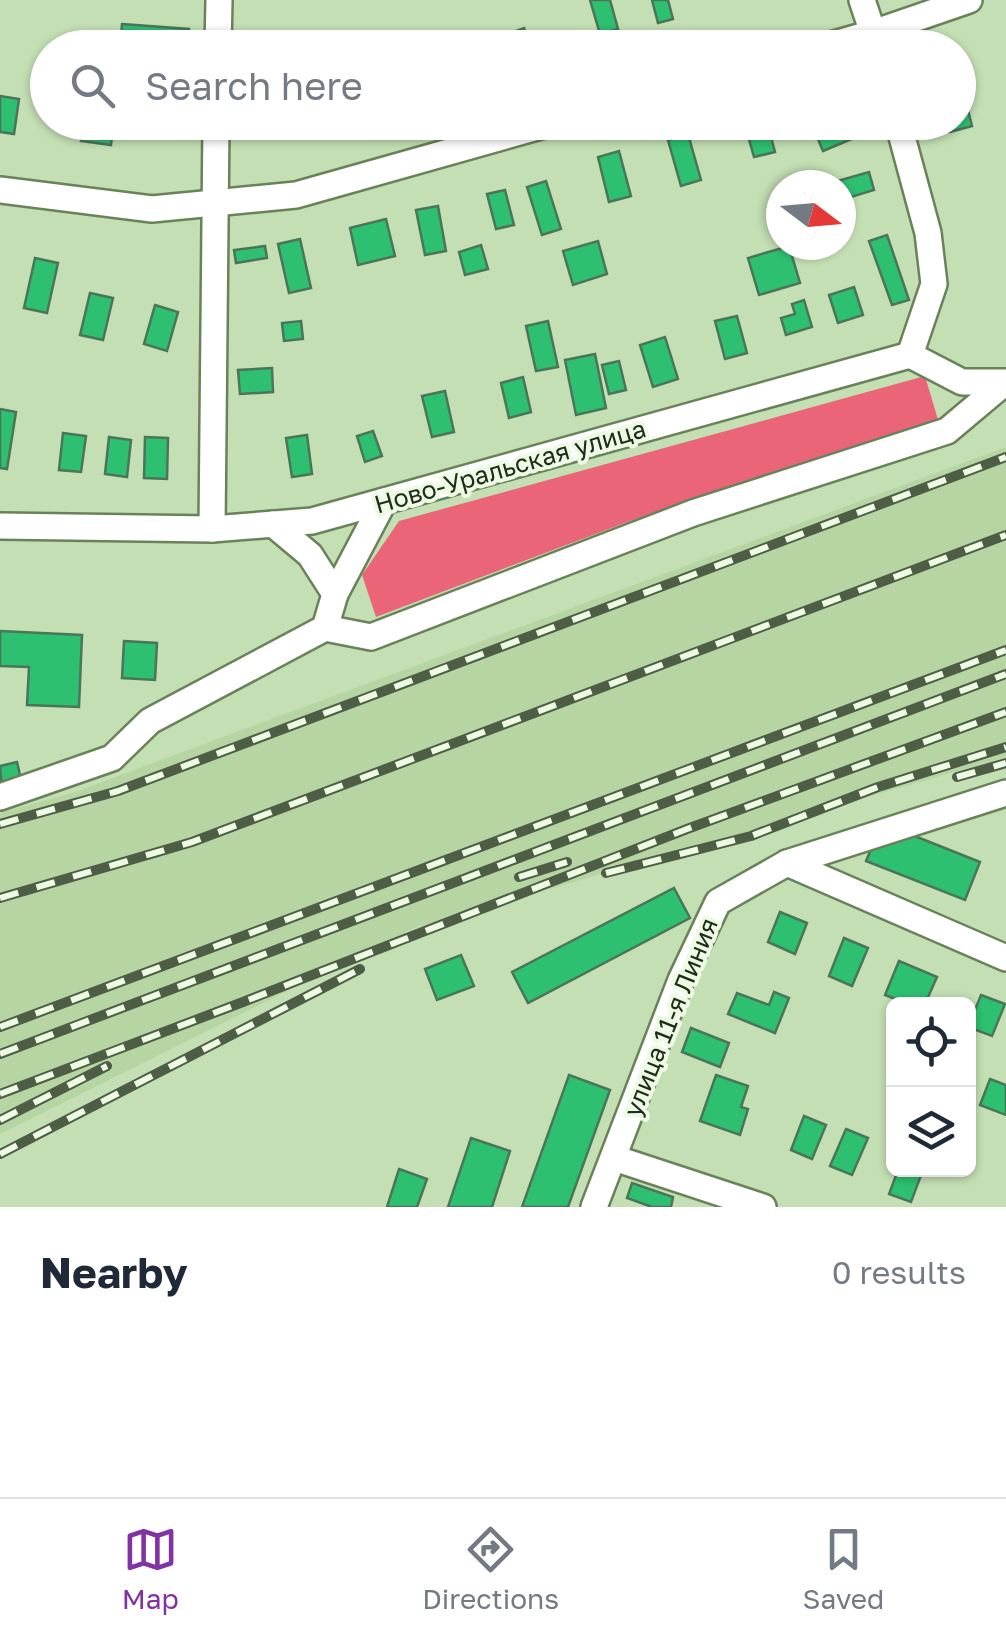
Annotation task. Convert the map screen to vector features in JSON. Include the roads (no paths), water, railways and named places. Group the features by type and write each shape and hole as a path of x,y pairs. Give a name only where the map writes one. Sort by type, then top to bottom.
{"street":[{"path":"218,30 219,0"},
{"path":"862,0 872,30"},
{"path":"899,30 969,0"},
{"path":"212,529 216,140"},
{"path":"0,190 152,209 296,196 491,140"},
{"path":"903,140 928,233 934,284 910,355 962,382 1005,382"},
{"name":"Ново-Уральская улица","path":"0,526 212,529 312,521 910,355"},
{"path":"0,798 112,758 150,721 325,628 371,637 693,513 947,431 1005,382"},
{"path":"325,628 335,594 384,501"},
{"path":"274,524 310,555 335,594"},
{"name":"улица 11-я Линия","path":"594,1207 681,980 718,902 788,863 1006,793"},
{"path":"788,863 1006,958"},
{"path":"614,1158 763,1207"}],"railway":[{"path":"0,824 118,791 1006,457"},
{"path":"0,898 192,842 1006,535"},
{"path":"0,1027 1006,650"},
{"path":"0,1054 1006,674"},
{"path":"0,1094 687,829 1006,712"},
{"path":"606,873 751,836 878,787 1006,747"},
{"path":"957,777 1006,763"},
{"path":"519,877 567,862"},
{"path":"0,1154 360,969"},
{"path":"0,1120 107,1066"}]}
